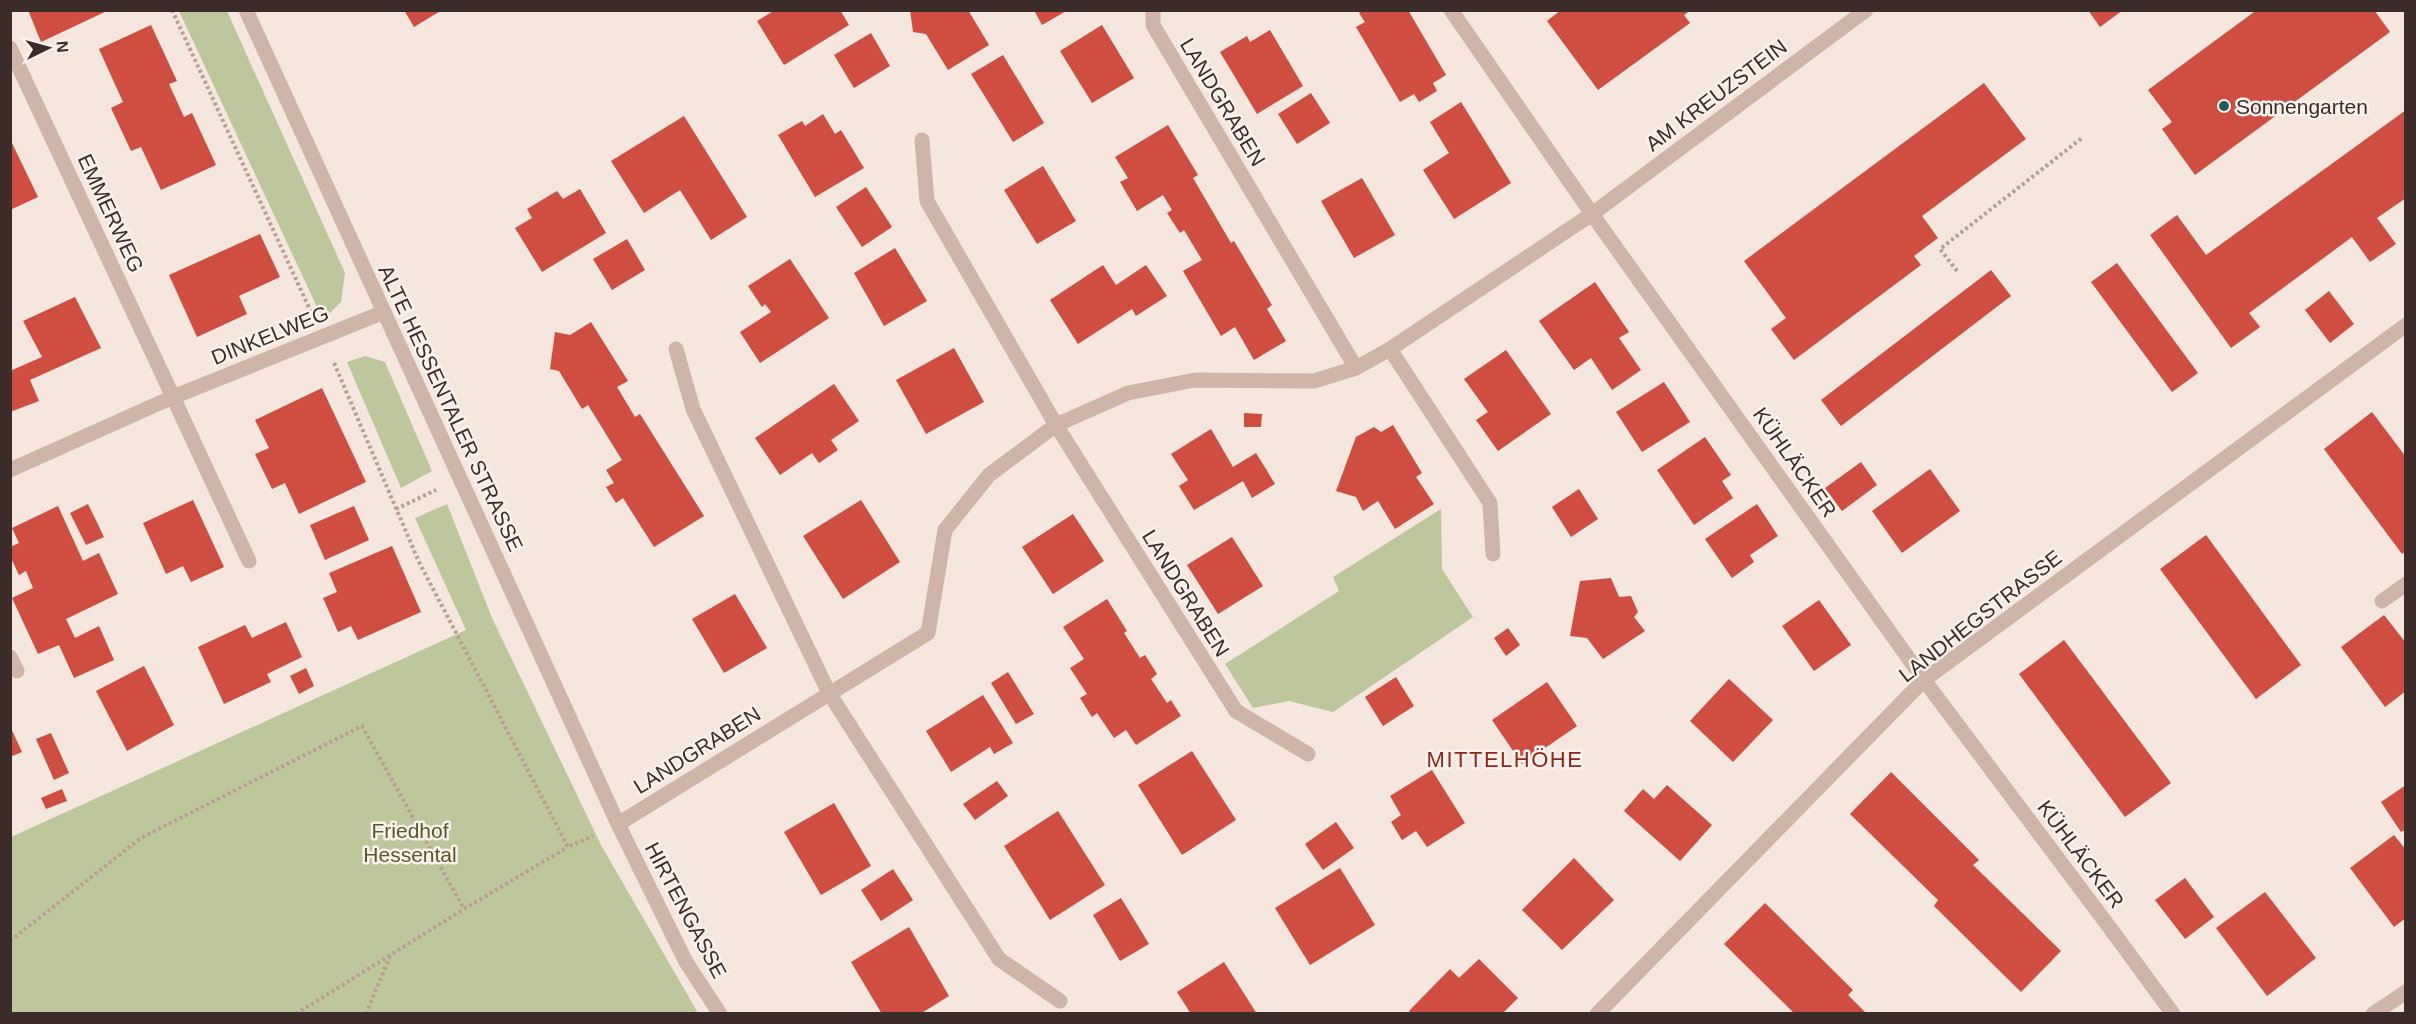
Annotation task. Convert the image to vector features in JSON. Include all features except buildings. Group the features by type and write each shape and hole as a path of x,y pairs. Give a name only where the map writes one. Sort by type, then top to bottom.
{"street":[{"name":"ALTE HESSENTALER STRASSE","path":"246,10 618,824"},
{"name":"LANDGRABEN","path":"1154,10 1153,25 1356,368"},
{"name":"KÜHLÄCKER","path":"1451,10 1592,214 1924,680 2173,1014"},
{"name":"AM KREUZSTEIN","path":"1592,214 1866,10"},
{"name":"EMMERWEG","path":"10,48 172,397"},
{"name":"LANDGRABEN","path":"922,140 927,201 1056,425 1236,711 1308,754"},
{"name":"LANDGRABEN","path":"618,824 928,633 945,530 989,475 1056,425 1128,393 1195,380 1314,381 1356,368 1390,349 1592,214"},
{"name":"DINKELWEG","path":"10,470 172,397 384,312"},
{"name":"LANDHEGSTRASSE","path":"1597,1014 1924,680 2406,325"},
{"path":"676,349 693,409 830,693 999,958 1060,1001"},
{"path":"1390,349 1490,503 1494,554"},
{"path":"172,397 249,561"},
{"path":"2382,600 2406,584"},
{"path":"10,657 17,671"},
{"name":"HIRTENGASSE","path":"618,824 686,962 720,1014"},
{"path":"2373,1014 2406,992"}],"path":[{"path":"172,10 322,336 419,562 568,847"},
{"path":"1957,272 1940,249 2082,138"},
{"path":"396,509 461,478"},
{"path":"10,941 141,838 362,726 464,909"},
{"path":"296,1014 568,847 618,824"},
{"path":"366,1014 391,955"}],"green space":[{"path":"179,11 227,11 345,273 341,302 323,320"},
{"path":"365,356 385,362 432,471 401,488 347,362"},
{"name":"Friedhof Hessental","path":"447,504 492,618 601,845 698,1013 11,1013 11,837 466,630 415,518"},
{"path":"1441,509 1442,569 1473,617 1333,712 1289,701 1253,708 1225,664 1339,591 1333,577"}],"place":[{"name":"Sonnengarten","path":"2224,106"}],"district":[{"name":"MITTELHÖHE","path":"1505,759"}]}
